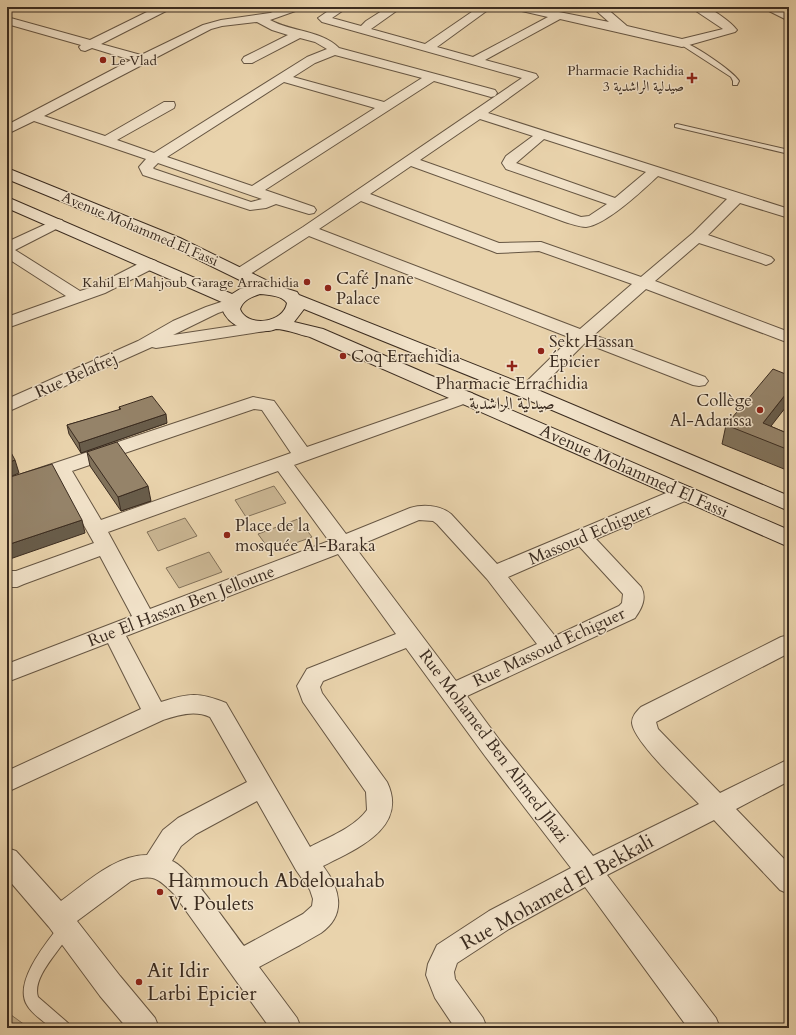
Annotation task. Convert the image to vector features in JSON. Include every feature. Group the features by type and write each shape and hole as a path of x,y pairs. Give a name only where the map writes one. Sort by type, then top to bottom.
{"main road":[{"name":"Avenue Mohammed El Fassi","path":"7,173 192,250 241,272 272,289 281,291 294,299 526,392 789,504"},
{"name":"Avenue Mohammed El Fassi","path":"8,203 57,223 233,302 231,309 237,320 255,326 272,325 316,333 466,397 789,539"},
{"path":"233,302 240,296 250,292 272,289"},
{"path":"272,325 288,319 295,313 297,305 294,299"}],"street":[{"path":"7,20 86,47 166,7"},
{"path":"7,130 137,61 206,27 221,23 282,14 297,7"},
{"path":"241,272 308,230 532,77 326,20 324,18 342,7"},
{"path":"367,31 370,23 396,7"},
{"path":"427,48 486,7"},
{"path":"517,7 624,29 682,43 731,30 722,22 696,7"},
{"path":"598,7 624,29"},
{"path":"769,7 789,18"},
{"path":"475,61 559,15"},
{"path":"259,18 280,29 319,39 335,51 491,93"},
{"path":"7,26 137,61"},
{"path":"248,60 298,34"},
{"path":"276,198 261,205 250,206 148,172 146,167 157,157 311,60 335,51"},
{"path":"255,190 432,77"},
{"path":"283,78 386,107"},
{"path":"108,140 169,105"},
{"path":"479,114 789,214"},
{"path":"33,116 255,190 309,210"},
{"path":"543,134 511,159 511,166 617,203"},
{"path":"410,161 579,221 592,220 617,203 656,171"},
{"path":"359,195 497,248 541,247 644,283 789,338"},
{"path":"526,392 549,367 698,237 724,208 738,197"},
{"path":"57,223 7,249 78,297"},
{"path":"308,230 584,335 699,381"},
{"path":"698,237 766,260"},
{"path":"7,323 99,290 150,264"},
{"name":"Rue Belafrej","path":"7,406 144,345 179,325 233,302"},
{"name":"Rue Belafrej","path":"144,345 272,325"},
{"path":"96,529 293,460 466,397"},
{"name":"Rue Mohamed Ben Ahmed Jhazi","path":"61,469 246,405 253,403 268,405 293,460 342,544 493,749 589,871 706,1028"},
{"path":"7,486 61,469 96,529 145,620"},
{"name":"Massoud Echiguer","path":"494,574 685,493"},
{"name":"Rue El Hassan Ben Jelloune","path":"7,673 342,544 417,513 438,514 494,574"},
{"name":"Rue Massoud Echiguer","path":"451,693 627,612 632,606 634,599 632,592 583,537"},
{"path":"12,579 105,547"},
{"path":"494,574 551,646"},
{"path":"113,632 155,713"},
{"path":"305,862 368,826 379,814 381,802 378,788 311,696 308,686 315,675 411,637"},
{"path":"789,644 649,714 644,719 644,725 650,736 789,882"},
{"path":"7,782 155,713 183,704 204,704 218,710 305,862 322,885 326,899 324,911 313,923 240,963"},
{"name":"Rue Mohamed El Bekkali","path":"473,1028 443,986 440,974 442,962 447,954 499,920 589,871 718,807 789,769"},
{"path":"154,867 172,838 187,826 262,786"},
{"path":"7,859 62,923 110,986 145,1028"},
{"path":"62,923 122,873 139,867 154,867 168,870 183,886 287,1028"}],"lane":[{"path":"682,43 733,76 736,81 735,84"},
{"path":"677,126 789,152"},
{"path":"62,923 33,978 29,990 31,1000 63,1028"}],"shaded area":[{"path":"274,486 286,503 246,517 235,500"},
{"path":"185,518 197,536 158,551 147,532"},
{"path":"298,519 312,537 271,552 258,534"},
{"path":"209,552 222,572 179,588 166,568"},
{"path":"7,1012 29,1028 7,1028"}],"building":[{"path":"773,369 788,375 789,374 789,390 763,423 789,434 789,450 726,425"},
{"path":"152,396 166,414 79,443 67,425 121,409 119,407"},
{"path":"117,442 148,486 118,497 87,452"},
{"path":"7,445 15,460 7,463"},
{"path":"52,464 82,520 7,545 7,478"}],"place":[{"name":"Le Vlad","path":"103,60"},
{"name":"Pharmacie Rachidia 3 صيدلية الراشدية","path":"692,78"},
{"name":"Kahil El Mahjoub Garage Arrachidia","path":"307,282"},
{"name":"Café Jnane Palace","path":"328,288"},
{"name":"Sekt Hassan Épicier","path":"541,351"},
{"name":"Coq Errachidia","path":"343,356"},
{"name":"Pharmacie Errachidia صيدلية الراشدية","path":"512,366"},
{"name":"Collège Al-Adarissa","path":"760,410"},
{"name":"Place de la mosquée Al-Baraka","path":"227,535"},
{"name":"Hammouch Abdelouahab V. Poulets","path":"160,892"},
{"name":"Ait Idir Larbi Epicier","path":"139,982"}]}
